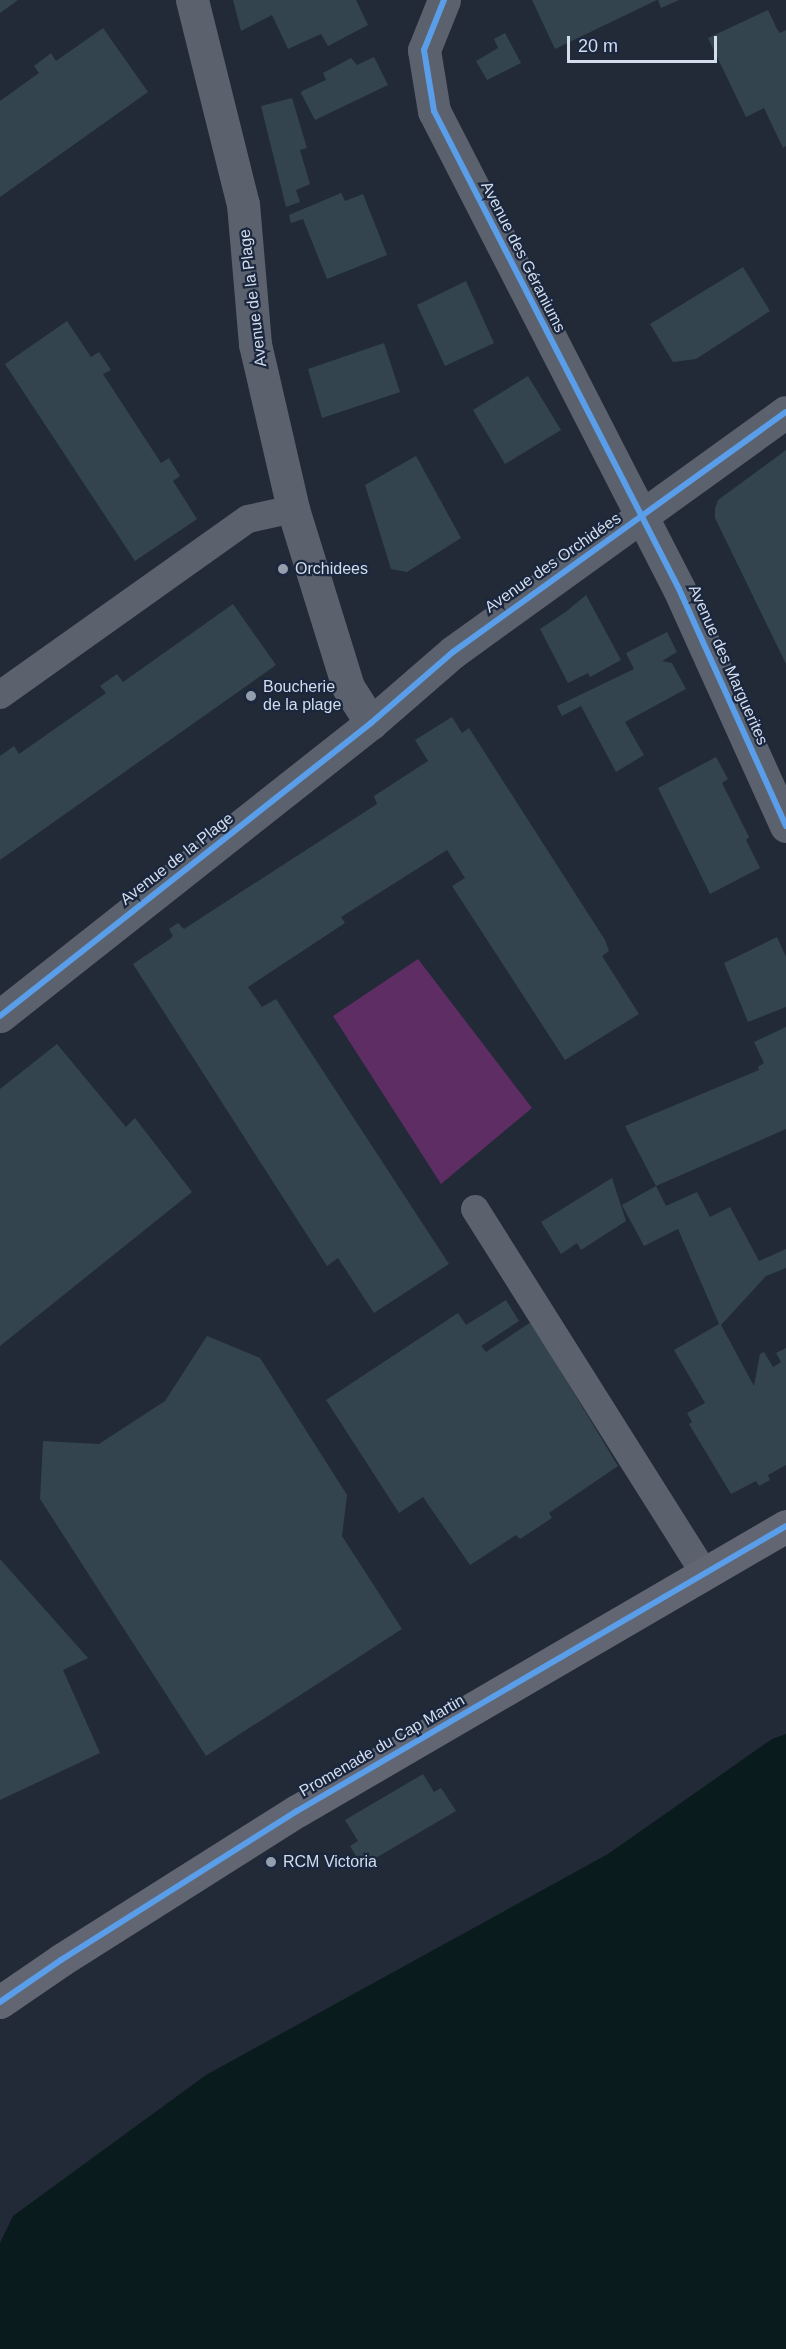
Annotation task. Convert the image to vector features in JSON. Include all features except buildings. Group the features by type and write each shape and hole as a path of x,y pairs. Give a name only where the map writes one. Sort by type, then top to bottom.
{"main road":[{"name":"Promenade du Cap Martin","path":"0,2002 61,1960 297,1811 786,1526"}],"street":[{"name":"Avenue de la Plage","path":"0,1016 371,723 348,687 293,509 255,345 243,204 192,0"},
{"name":"Avenue des Géraniums","path":"444,0 424,50 434,111 564,367 643,516"},
{"name":"Avenue des Orchidées","path":"371,723 453,652 786,412"},
{"name":"Avenue des Marguerites","path":"643,516 679,589 786,826"}],"lane":[{"path":"0,695 248,519 293,509"},
{"path":"475,1209 705,1574"}],"shaded area":[{"path":"418,959 532,1108 441,1184 333,1016"},
{"path":"786,1734 786,2349 0,2349 0,2243 13,2216 206,2075 608,1854 772,1739"}],"cycle path":[{"path":"444,0 424,50 434,111 679,589 786,826"},
{"path":"0,1016 371,723 453,652 786,412"},
{"path":"0,2002 61,1960 297,1811 786,1526"}],"place":[{"name":"Orchidees","path":"283,569"},
{"name":"Boucherie de la plage","path":"251,696"},
{"name":"RCM Victoria","path":"271,1862"}]}
